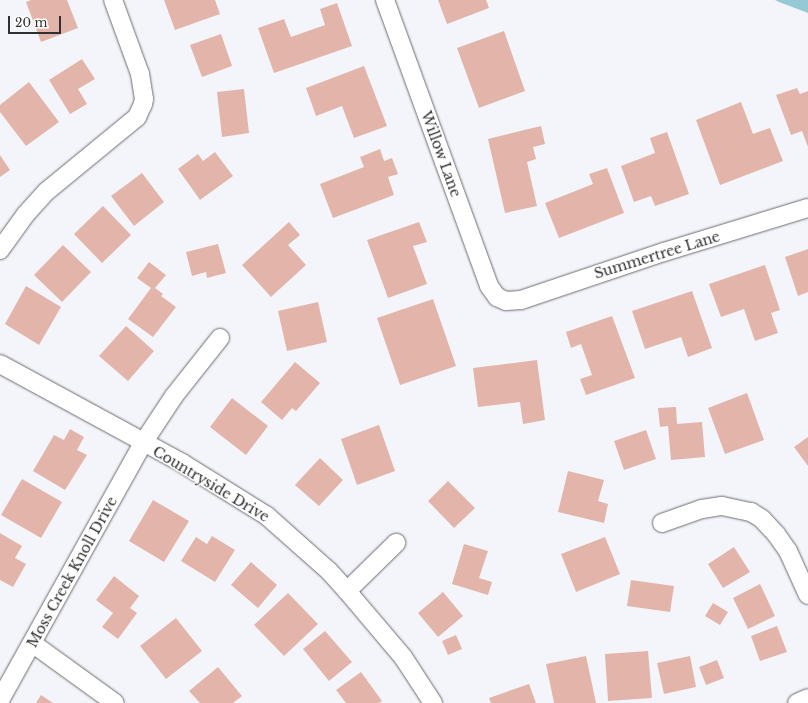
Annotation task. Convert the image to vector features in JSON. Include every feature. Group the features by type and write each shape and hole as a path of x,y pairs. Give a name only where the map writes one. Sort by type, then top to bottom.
{"street":[{"path":"0,250 26,214 48,191 137,117 143,104 144,99 140,74 113,0"},
{"name":"Willow Lane","path":"385,0 489,286 497,297 506,301"},
{"name":"Summertree Lane","path":"506,301 521,300 664,252 808,208"},
{"name":"Moss Creek Knoll Drive","path":"0,700 143,443 174,396 220,338"},
{"name":"Countryside Drive","path":"0,364 143,443 182,462 267,516 329,571 347,590 403,657 433,703"},
{"path":"662,523 702,509 722,506 751,512 762,519 776,534 788,551 808,595"},
{"path":"347,590 396,543"},
{"path":"32,643 115,703"},
{"path":"797,703 808,698"}],"water":[{"path":"775,0 808,0 808,13 779,2"}],"building":[{"path":"31,0 67,0 78,28 41,42 26,2"},
{"path":"164,0 215,0 220,14 175,30"},
{"path":"438,0 486,0 489,8 447,24"},
{"path":"337,3 352,46 274,73 258,28 284,19 291,37 325,25 320,9"},
{"path":"504,31 525,91 479,108 457,48"},
{"path":"221,34 232,66 202,77 190,45"},
{"path":"82,59 95,79 78,89 87,104 70,114 49,80"},
{"path":"364,66 387,126 354,138 342,106 316,116 306,88"},
{"path":"29,82 59,122 26,146 0,112 0,105"},
{"path":"797,88 800,94 808,91 808,147 802,131 791,135 776,95"},
{"path":"244,89 249,133 222,137 217,92"},
{"path":"741,102 753,134 770,128 783,161 720,185 696,120"},
{"path":"541,126 545,144 533,147 536,159 527,162 537,206 505,213 488,139"},
{"path":"667,132 689,194 655,206 651,196 634,202 621,166 655,153 650,138"},
{"path":"380,149 384,161 392,158 398,174 388,177 394,195 333,218 320,184 364,167 360,157"},
{"path":"215,152 233,176 200,200 178,169 198,154 203,161"},
{"path":"0,155 10,170 0,177"},
{"path":"607,168 624,213 559,238 545,203 593,184 589,174"},
{"path":"142,173 164,202 134,226 111,196"},
{"path":"103,206 131,235 102,263 74,234"},
{"path":"289,222 300,235 288,245 306,265 271,297 242,265"},
{"path":"419,222 427,242 413,246 427,284 388,298 367,240"},
{"path":"218,244 226,273 207,278 206,272 192,276 186,252"},
{"path":"63,245 91,272 62,302 34,275"},
{"path":"808,249 808,292 798,296 785,257"},
{"path":"149,262 166,275 155,288 163,294 161,296 176,307 153,337 128,319 151,288 137,278"},
{"path":"765,265 780,310 771,313 778,333 755,341 744,309 721,317 709,284"},
{"path":"26,286 61,307 39,345 5,324"},
{"path":"692,291 712,348 688,357 681,337 645,349 632,311"},
{"path":"433,299 456,366 400,385 377,318"},
{"path":"318,302 327,342 287,351 278,311"},
{"path":"612,316 635,378 586,395 580,379 592,375 581,344 571,348 566,332"},
{"path":"126,326 154,351 128,381 99,356"},
{"path":"537,360 545,420 523,424 520,402 478,407 473,368"},
{"path":"295,362 320,383 296,411 292,408 282,420 261,402"},
{"path":"747,393 764,440 725,454 708,408"},
{"path":"232,398 268,426 246,455 210,427"},
{"path":"676,407 677,424 702,422 705,457 671,460 668,426 660,427 658,408"},
{"path":"379,425 395,471 357,485 341,439"},
{"path":"70,429 84,437 77,450 87,455 65,490 33,471 54,435 64,440"},
{"path":"646,430 656,459 624,470 614,441"},
{"path":"808,437 808,466 794,447"},
{"path":"320,458 343,480 319,506 295,485"},
{"path":"568,471 604,480 598,501 608,504 604,523 558,512"},
{"path":"22,479 62,502 41,538 1,515"},
{"path":"448,481 475,508 454,528 428,501"},
{"path":"153,500 189,521 164,562 129,541"},
{"path":"0,533 22,546 15,558 26,564 13,587 0,580"},
{"path":"212,536 235,550 215,582 181,561 196,537 207,544"},
{"path":"605,537 620,574 576,592 561,554"},
{"path":"464,544 488,551 479,578 492,582 488,595 452,584"},
{"path":"734,547 750,572 723,588 708,564"},
{"path":"251,562 277,585 258,608 231,585"},
{"path":"114,576 139,596 130,608 137,613 118,639 102,627 113,613 96,600"},
{"path":"631,580 674,586 670,612 627,606"},
{"path":"760,584 775,616 748,629 733,598"},
{"path":"443,592 463,616 438,637 418,613"},
{"path":"288,593 318,624 284,656 254,625"},
{"path":"713,603 728,612 720,625 705,616"},
{"path":"176,618 202,651 166,679 140,646"},
{"path":"777,626 787,652 760,661 751,636"},
{"path":"325,631 352,662 329,681 303,649"},
{"path":"456,635 462,649 448,655 442,641"},
{"path":"648,651 652,698 608,701 605,654"},
{"path":"586,656 596,703 554,703 546,664"},
{"path":"690,656 696,687 664,694 657,663"},
{"path":"717,660 724,678 706,685 699,667"},
{"path":"218,667 242,696 233,703 200,703 189,691"},
{"path":"361,672 382,701 379,703 346,703 336,690"},
{"path":"529,684 536,703 491,703 489,698"},
{"path":"41,695 53,703 36,703"}]}
